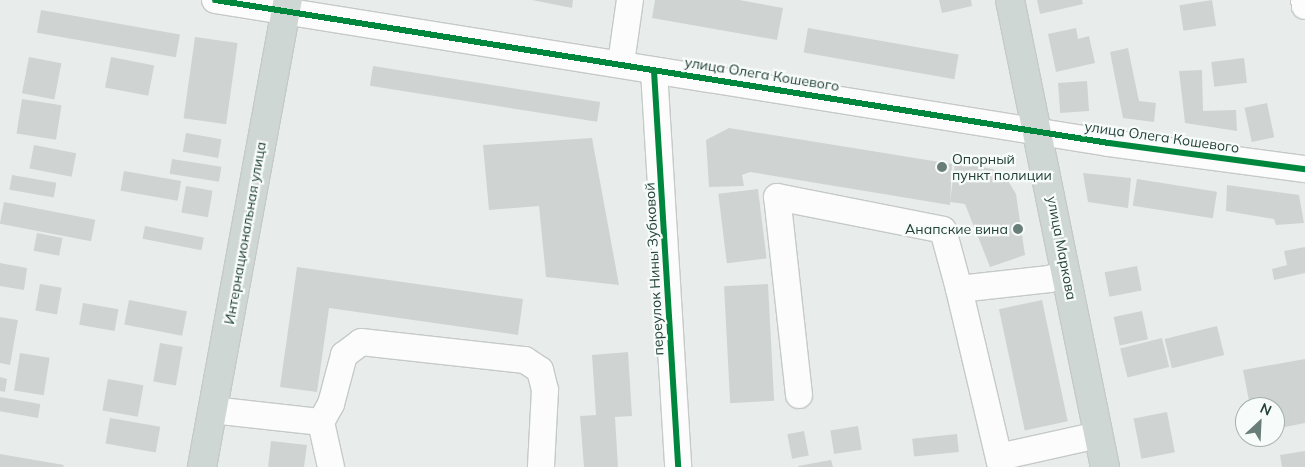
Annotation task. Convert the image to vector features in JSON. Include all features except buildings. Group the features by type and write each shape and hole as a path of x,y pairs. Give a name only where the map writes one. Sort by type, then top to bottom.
{"main road":[{"name":"улица Маркова","path":"1010,0 1039,130 1105,467"},
{"name":"Интернациональная улица","path":"202,467 286,6"}],"street":[{"name":"улица Олега Кошевого","path":"215,0 286,6 621,63 654,71 1305,169"},
{"path":"621,63 630,0"},
{"path":"1304,0 1305,6"},
{"name":"переулок Нины Зубковой","path":"654,71 678,467"},
{"path":"799,396 777,197 943,230 1000,462 1098,435"},
{"path":"959,289 1049,279 1066,273"},
{"path":"331,467 321,422 332,404 344,355 361,342 525,360 540,370 545,390 542,467"},
{"path":"212,410 321,422"}],"cycle path":[{"path":"215,0 1109,143 1305,169"},
{"path":"654,71 678,467"}],"place":[{"name":"Опорный пункт полиции","path":"942,167"},
{"name":"Анапские вина","path":"1018,229"}]}
